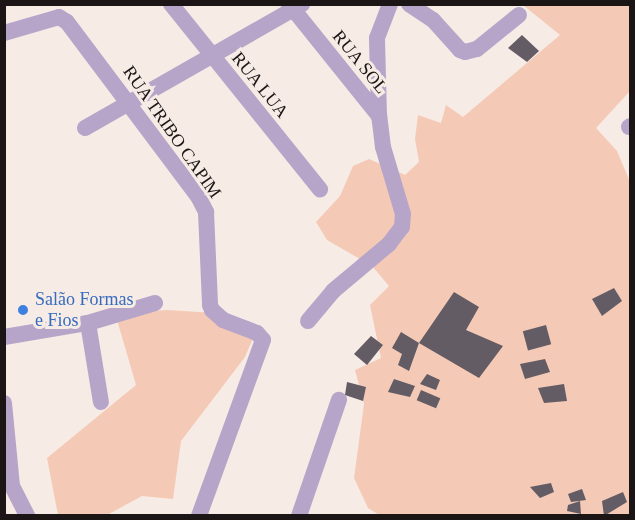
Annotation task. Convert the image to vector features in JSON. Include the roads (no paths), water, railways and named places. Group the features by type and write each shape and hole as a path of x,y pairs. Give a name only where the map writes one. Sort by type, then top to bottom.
{"street":[{"name":"RUA LUA","path":"171,4 211,57 320,189"},
{"path":"308,321 333,291 389,244 402,226 403,214 383,147 379,116 377,38 390,4"},
{"path":"409,4 433,20 460,50 465,52 477,49 519,15"},
{"path":"85,128 211,57 294,6"},
{"name":"RUA SOL","path":"294,6 379,116"},
{"name":"RUA TRIBO CAPIM","path":"4,33 58,17 64,19 199,198 206,212 212,310 223,320 257,333 263,340 199,516"},
{"path":"4,337 88,323 154,303"},
{"path":"88,323 101,402"},
{"path":"298,516 339,400"},
{"path":"4,403 12,486 27,516"}],"place":[{"name":"Salão Formas e Fios","path":"23,310"}]}
